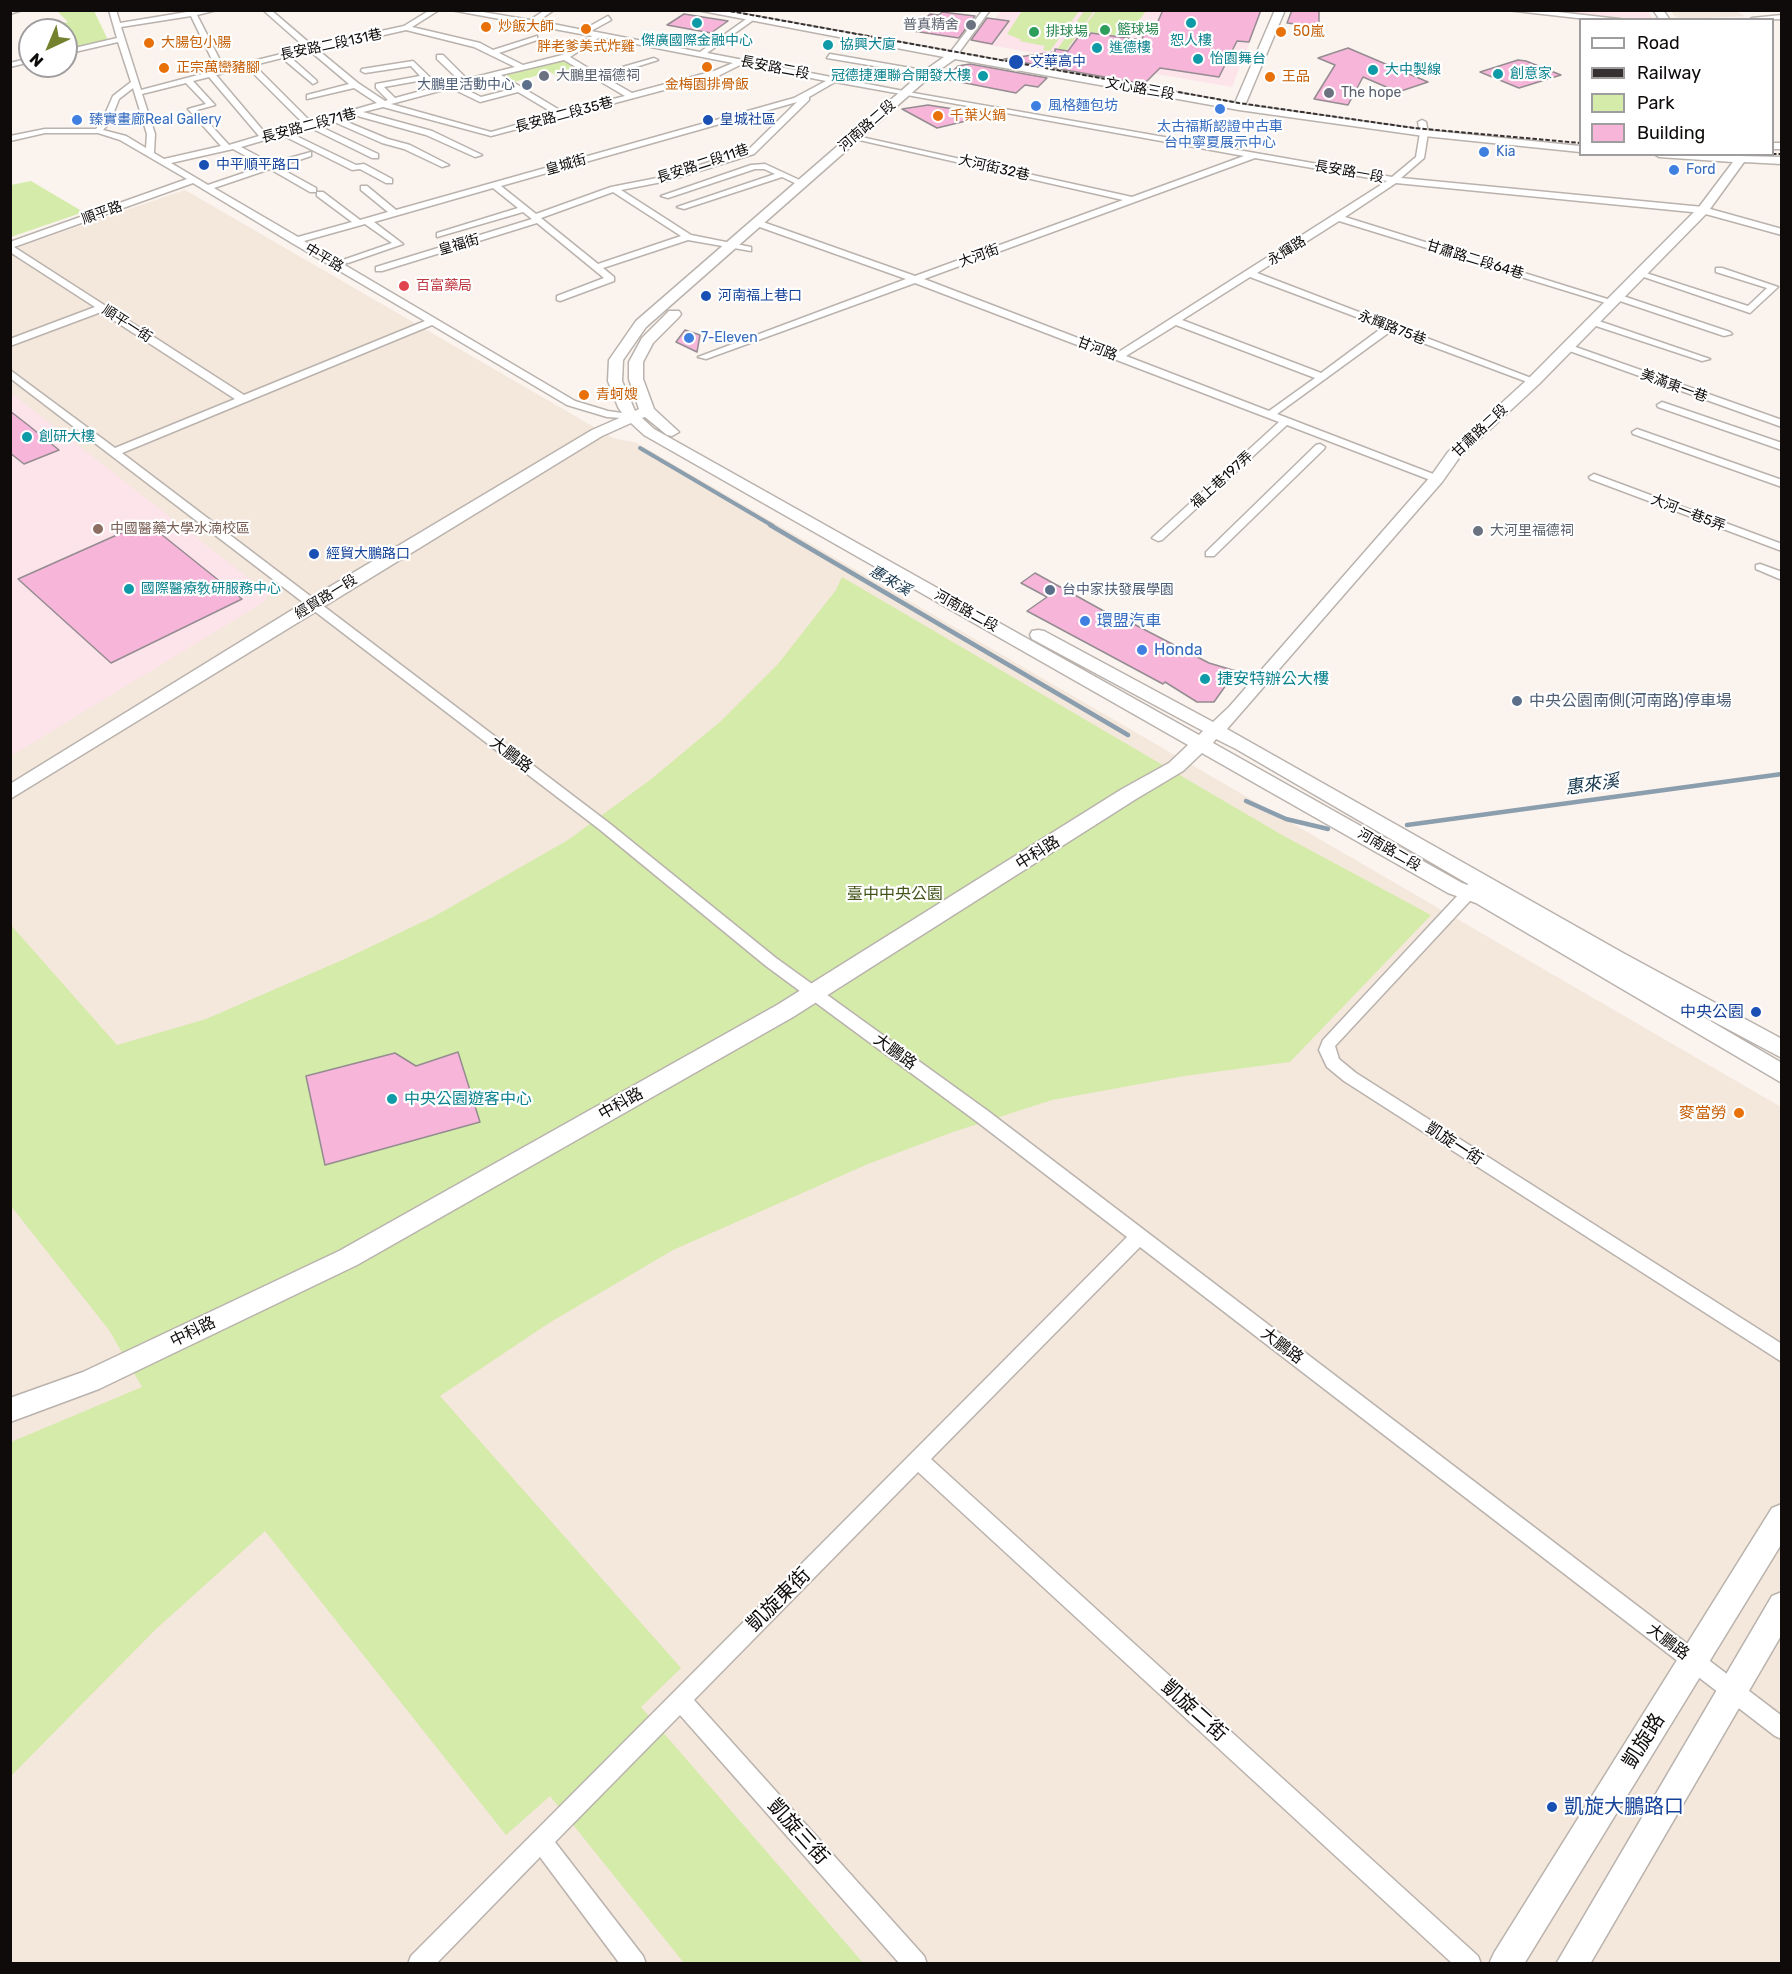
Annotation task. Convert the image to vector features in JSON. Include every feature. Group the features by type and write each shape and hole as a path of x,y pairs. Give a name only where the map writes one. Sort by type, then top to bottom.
{"street":[{"path":"10,12 20,10"},
{"path":"112,10 151,134 150,154"},
{"path":"117,26 214,10"},
{"path":"266,10 355,85 385,105"},
{"name":"長安路二段131巷","path":"139,93 283,55 406,28 436,10"},
{"name":"長安路二段","path":"453,10 531,22 919,96"},
{"path":"531,22 551,10"},
{"name":"文心路三段","path":"702,10 1239,107 1423,127 1579,149"},
{"path":"768,10 780,12"},
{"path":"944,76 953,67 952,56 987,10"},
{"path":"1239,107 1240,94 1280,10"},
{"path":"1510,10 1602,18"},
{"path":"193,14 222,71"},
{"path":"585,32 608,18"},
{"path":"702,54 749,19"},
{"path":"406,28 477,45 520,67"},
{"name":"長安路二段71巷","path":"162,162 231,147 385,105 437,88 454,86 565,57 598,35"},
{"path":"493,53 534,38"},
{"path":"78,49 121,39"},
{"path":"283,55 313,82"},
{"path":"830,56 927,73"},
{"name":"河南路二段","path":"739,250 757,223 927,73 952,56"},
{"path":"440,57 465,82"},
{"path":"565,57 631,96"},
{"path":"598,76 654,60"},
{"name":"長安路二段35巷","path":"385,105 492,134 717,73 741,62"},
{"path":"365,70 413,63 437,88"},
{"path":"249,64 310,125 375,156"},
{"path":"211,74 265,138"},
{"path":"493,74 562,115"},
{"path":"394,102 379,86 425,77"},
{"path":"188,80 211,105"},
{"name":"皇城街","path":"295,241 797,100 833,80"},
{"path":"98,131 106,122 116,98 135,82"},
{"path":"309,97 355,85"},
{"path":"454,86 480,100 519,89"},
{"name":"河南路二段","path":"929,88 772,227 642,324 630,337 616,360 615,381 637,409 649,432 1209,737 1455,888 1475,887 1782,1050"},
{"name":"長安路二段11巷","path":"614,189 664,179 751,152 812,93"},
{"name":"文心路三段","path":"1240,94 1423,127 1503,129"},
{"name":"長安路一段","path":"919,96 1394,180 1703,210 1782,232"},
{"path":"233,100 192,109 231,147 316,192 399,244 345,261"},
{"path":"357,113 429,133 478,155"},
{"path":"334,119 385,141 407,147 445,165"},
{"name":"永輝路","path":"1118,357 1394,180 1420,158 1423,127"},
{"name":"中平路","path":"10,139 45,131 98,131 123,138 431,322 571,402 607,414"},
{"path":"284,133 355,168 361,166 389,181"},
{"name":"大河街32巷","path":"855,137 1133,200"},
{"path":"206,188 308,153"},
{"name":"大河街","path":"703,357 1254,155"},
{"path":"1712,156 1782,161"},
{"name":"甘肅路二段","path":"1209,737 1437,479 1453,455 1534,381 1703,210 1739,157"},
{"path":"665,196 754,167 765,166 802,183"},
{"path":"644,182 685,209 782,174"},
{"name":"順平路","path":"10,247 193,180"},
{"path":"495,185 611,279 560,298"},
{"path":"364,189 395,213"},
{"path":"614,189 688,237 739,250"},
{"name":"皇福街","path":"379,269 536,219 614,189"},
{"path":"440,235 524,209"},
{"name":"甘肅路二段64巷","path":"1338,218 1727,334"},
{"name":"甘河路","path":"757,223 914,279 1437,479"},
{"path":"596,267 688,237"},
{"name":"順平一街","path":"10,247 244,400"},
{"path":"1640,274 1750,310 1773,287 1719,270"},
{"name":"永輝路75巷","path":"1250,274 1534,381"},
{"path":"637,409 636,362 652,334 686,303"},
{"path":"10,343 102,308"},
{"path":"1175,321 1322,377"},
{"path":"113,453 431,322"},
{"path":"1593,322 1705,359"},
{"path":"1270,415 1390,327"},
{"name":"美滿東一巷","path":"1567,347 1782,424"},
{"name":"大鵬路","path":"10,373 604,826 771,962 982,1116 1782,1729"},
{"path":"1662,405 1782,447"},
{"name":"經貿路一段","path":"10,793 573,431 607,414 637,409"},
{"name":"經貿路一段","path":"10,777 637,409"},
{"name":"福上巷197弄","path":"1158,538 1286,421"},
{"path":"1637,432 1782,484"},
{"path":"1210,554 1320,447"},
{"name":"大河一巷5弄","path":"1594,477 1779,543"},
{"path":"1760,567 1782,577"},
{"name":"中科路","path":"10,1410 90,1381 348,1258 814,993 1129,794 1176,767 1209,737"},
{"name":"河南路二段","path":"1475,887 1483,898 1782,1074"},
{"name":"凱旋一街","path":"1475,887 1328,1044 1327,1050 1333,1063 1350,1077 1782,1354"},
{"name":"凱旋東街","path":"419,1964 1139,1236"},
{"name":"凱旋二街","path":"918,1460 1470,1964"},
{"name":"凱旋路","path":"1505,1964 1782,1517"},
{"path":"1572,1964 1782,1606"},
{"name":"凱旋三街","path":"680,1700 916,1964"},
{"path":"541,1841 635,1964"}],"shaded area":[{"name":"文華高中","path":"1001,11 1262,11 1232,87 977,43"},
{"path":"1537,11 1648,11 1652,18"},
{"path":"1671,11 1736,11 1745,16 1703,18 1675,17"},
{"path":"185,190 613,438 637,443 1781,1107 1781,1963 11,1963 10,250"},
{"name":"中國醫藥大學水湳校區","path":"11,393 269,594 264,602 11,756"}],"green space":[{"path":"57,11 94,11 108,40 78,49 78,18 64,18"},
{"path":"1022,11 1079,11 1050,51 1043,50 1045,46 1019,41 1022,40 1007,34"},
{"path":"1084,11 1094,11 1063,55 1054,54"},
{"path":"1096,11 1146,11 1127,37 1081,31"},
{"path":"563,58 594,76 569,83 550,72 510,83 496,74"},
{"path":"31,181 80,210 78,214 11,237 11,185"},
{"name":"臺中中央公園","path":"842,577 1282,835 1431,915 1290,1062 1184,1076 1052,1100 953,1132 868,1164 673,1250 549,1323 440,1396 681,1668 641,1707 864,1964 684,1963 550,1796 506,1835 265,1531 156,1629 11,1776 11,1442 142,1387 109,1330 11,1206 10,924 117,1045 206,1019 347,958 435,916 568,840 650,780 721,721 778,664 836,590"}],"building":[{"path":"1163,10 1261,10 1249,42 1237,41 1219,77 1160,68 1144,84 1004,59 1055,52 1055,49 1068,51 1079,36 1089,36 1091,33 1141,40 1148,29 1154,30"},
{"path":"1292,10 1319,10 1319,27 1287,23"},
{"path":"942,12 975,16 959,38 913,31 930,14 939,15"},
{"name":"傑廣國際金融中心","path":"684,14 728,21 711,33 667,25"},
{"path":"987,18 1009,21 992,44 971,40"},
{"name":"大中製線","path":"1348,48 1428,82 1398,92 1363,77 1348,105 1314,99 1335,65 1318,58"},
{"name":"創意家","path":"1518,60 1561,75 1519,88 1480,72"},
{"name":"冠德捷運聯合開發大樓","path":"970,64 1047,78 1038,87 1025,85 1016,93 945,79 958,66"},
{"name":"千葉火鍋","path":"928,105 954,109 970,120 937,128 902,109"},
{"name":"7-Eleven","path":"685,330 700,335 697,352 676,342"},
{"name":"創研大樓","path":"10,411 59,450 24,464 10,453"},
{"name":"國際醫療敎研服務中心","path":"146,522 242,599 111,663 18,579"},
{"path":"1035,573 1120,620 1122,618 1209,663 1236,671 1214,702 1197,702 1165,682 1163,684 1027,611 1047,597 1021,583"},
{"name":"中央公園遊客中心","path":"458,1052 480,1122 325,1165 306,1076 395,1053 416,1066"}],"waterway":[{"name":"惠來溪","path":"640,448 773,526"},
{"name":"惠來溪","path":"770,525 1128,735"},
{"name":"惠來溪","path":"1407,825 1782,774"},
{"name":"惠來溪","path":"1246,801 1286,819 1328,829"}],"railway":[{"path":"724,10 1239,103 1414,128 1579,143"},
{"path":"1774,154 1782,154"}],"place":[{"name":"傑廣國際金融中心","path":"697,23"},
{"name":"恕人樓","path":"1191,23"},
{"name":"普真精舍","path":"971,25"},
{"name":"炒飯大師","path":"486,27"},
{"name":"胖老爹美式炸雞","path":"586,29"},
{"name":"籃球場","path":"1105,30"},
{"name":"排球場","path":"1034,32"},
{"name":"50嵐","path":"1281,32"},
{"name":"大腸包小腸","path":"149,43"},
{"name":"協興大廈","path":"828,45"},
{"name":"進德樓","path":"1097,48"},
{"name":"怡園舞台","path":"1198,59"},
{"name":"文華高中","path":"1016,62"},
{"name":"金梅園排骨飯","path":"707,67"},
{"name":"正宗萬巒豬腳","path":"164,68"},
{"name":"大中製線","path":"1373,70"},
{"name":"創意家","path":"1498,74"},
{"name":"大鵬里福德祠","path":"544,76"},
{"name":"冠德捷運聯合開發大樓","path":"983,76"},
{"name":"王品","path":"1270,77"},
{"name":"大鵬里活動中心","path":"527,85"},
{"name":"The hope","path":"1329,93"},
{"name":"風格麵包坊","path":"1036,106"},
{"name":"太古福斯認證中古車 台中寧夏展示中心","path":"1220,109"},
{"name":"千葉火鍋","path":"938,116"},
{"name":"臻實畫廊Real Gallery","path":"77,120"},
{"name":"皇城社區","path":"708,120"},
{"name":"Kia","path":"1484,152"},
{"name":"中平順平路口","path":"204,165"},
{"name":"Ford","path":"1674,170"},
{"name":"百富藥局","path":"404,286"},
{"name":"河南福上巷口","path":"706,296"},
{"name":"7-Eleven","path":"689,338"},
{"name":"青蚵嫂","path":"584,395"},
{"name":"創研大樓","path":"27,437"},
{"name":"中國醫藥大學水湳校區","path":"98,529"},
{"name":"大河里福德祠","path":"1478,531"},
{"name":"經貿大鵬路口","path":"314,554"},
{"name":"國際醫療敎研服務中心","path":"129,589"},
{"name":"台中家扶發展學園","path":"1050,590"},
{"name":"環盟汽車","path":"1085,621"},
{"name":"Honda","path":"1142,650"},
{"name":"捷安特辦公大樓","path":"1205,679"},
{"name":"中央公園南側(河南路)停車場","path":"1517,701"},
{"name":"中央公園","path":"1756,1012"},
{"name":"中央公園遊客中心","path":"392,1099"},
{"name":"麥當勞","path":"1739,1113"},
{"name":"凱旋大鵬路口","path":"1552,1807"}]}
